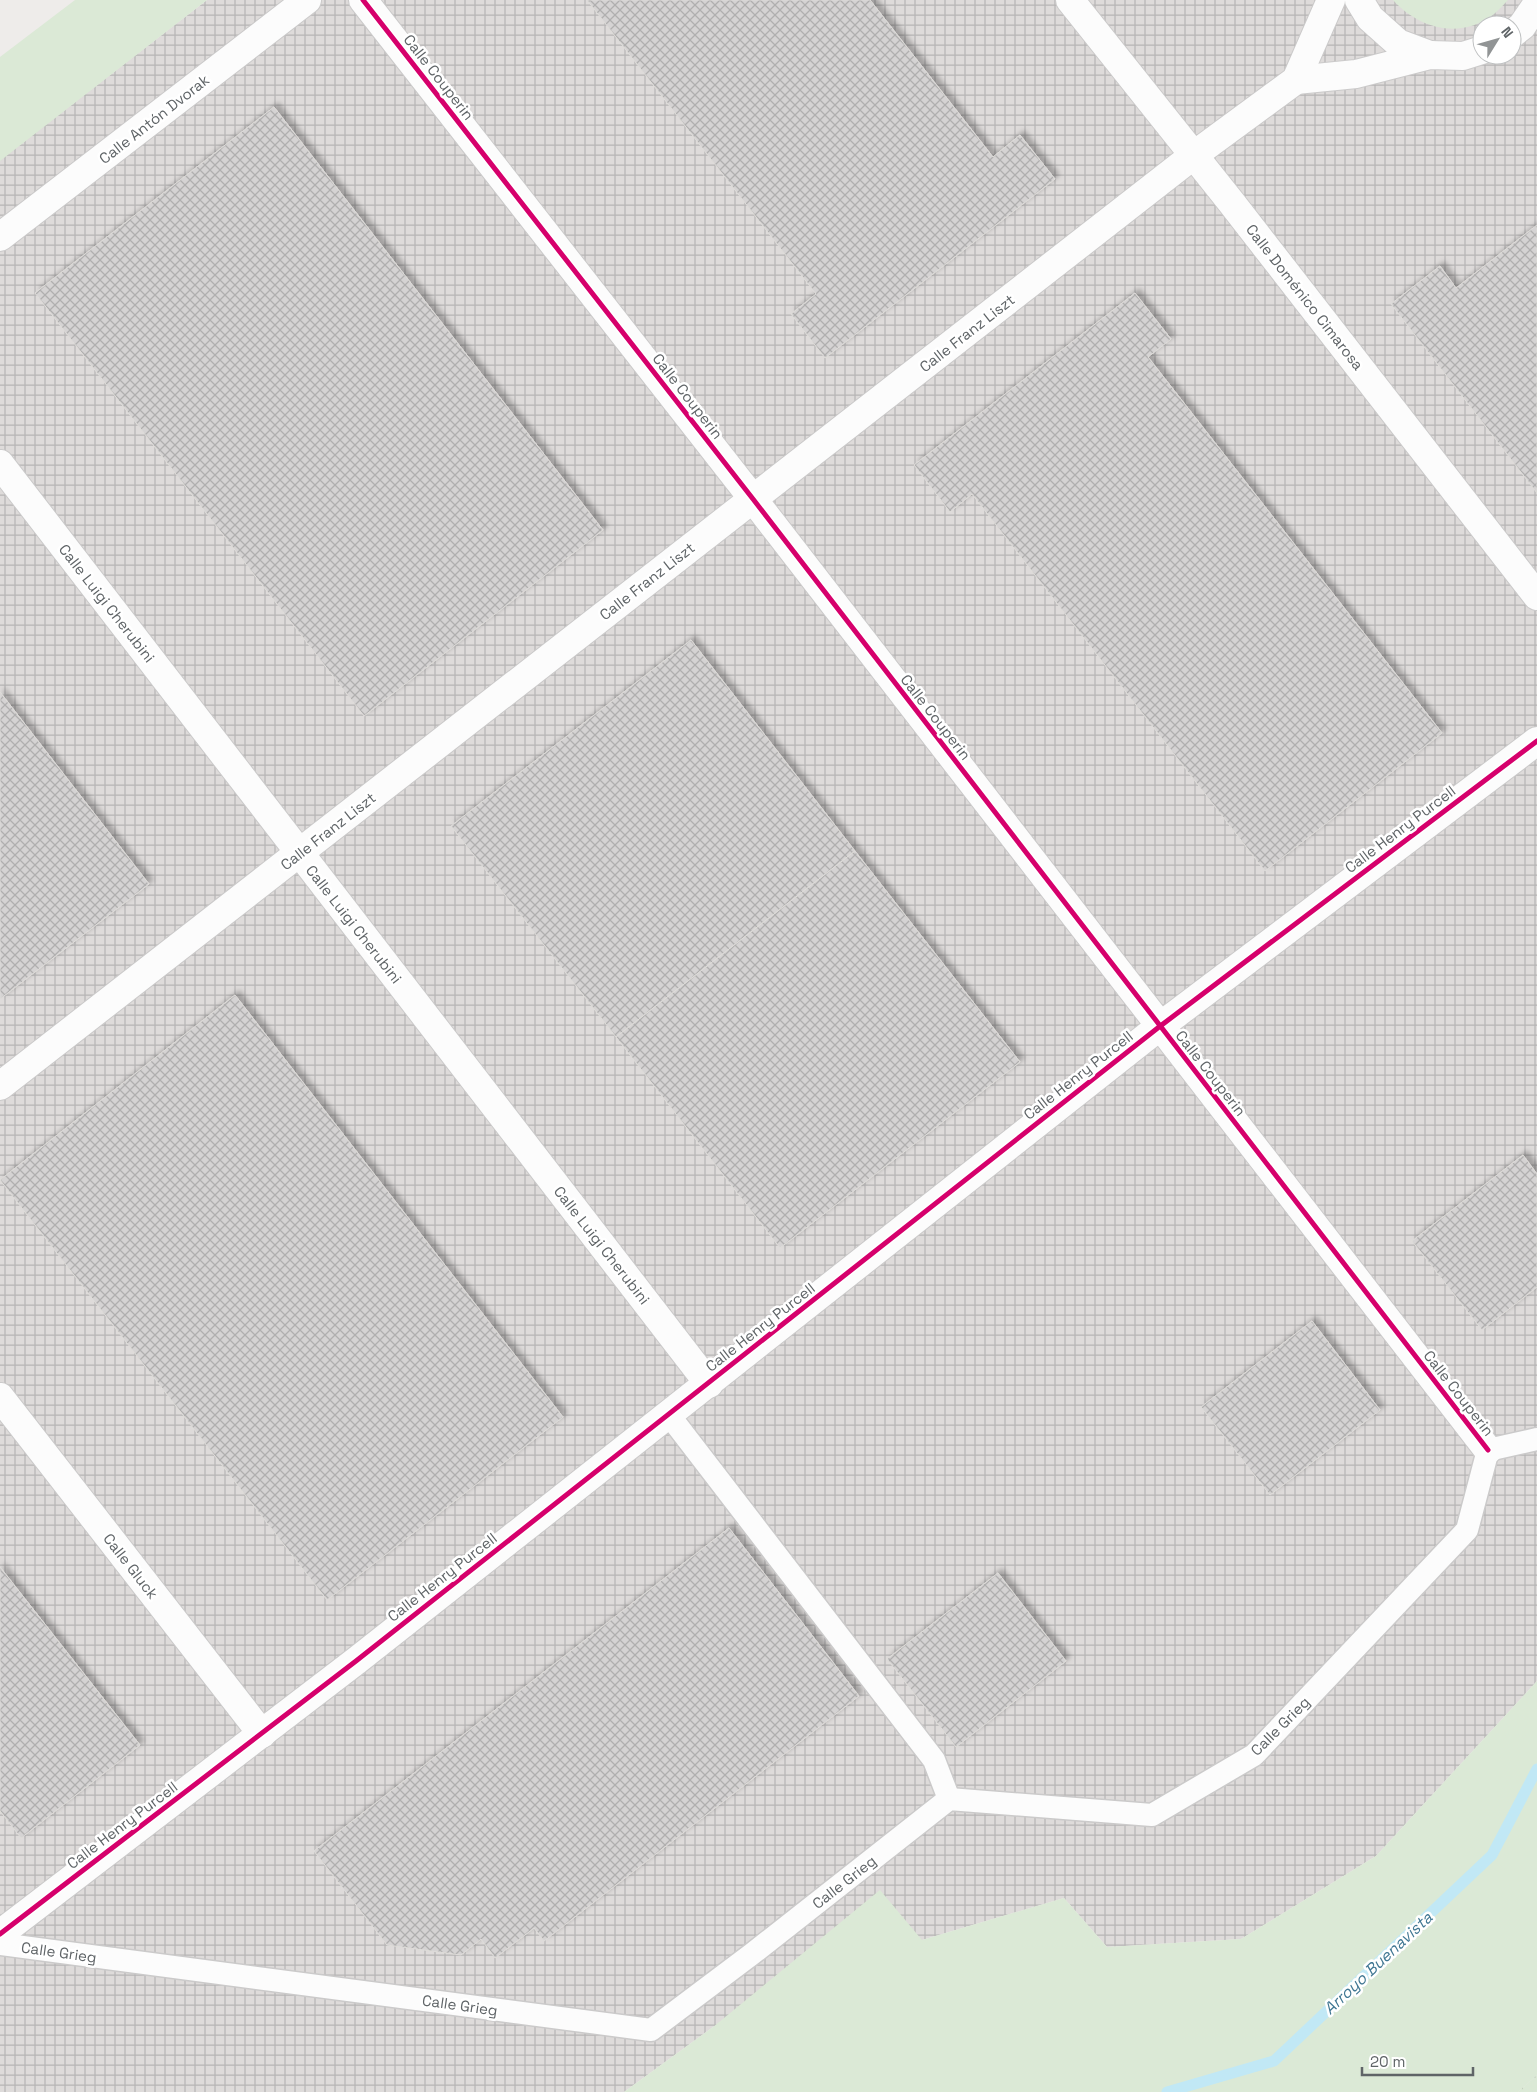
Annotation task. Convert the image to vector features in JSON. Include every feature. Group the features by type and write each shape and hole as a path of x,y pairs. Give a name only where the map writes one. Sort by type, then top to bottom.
{"street":[{"name":"Calle Antón Dvorak","path":"0,237 307,0"},
{"name":"Calle Couperin","path":"363,0 753,499 1159,1027 1488,1450"},
{"name":"Calle Doménico Cimarosa","path":"1070,0 1194,155 1537,596"},
{"path":"1331,0 1296,80 1356,74 1430,55 1463,56 1472,53"},
{"path":"1359,0 1370,18 1398,43 1430,55"},
{"path":"1522,26 1537,4"},
{"name":"Calle Franz Liszt","path":"0,1086 1194,155 1296,80"},
{"name":"Calle Luigi Cherubini","path":"0,464 709,1384"},
{"name":"Calle Henry Purcell","path":"0,1934 262,1734 709,1384 1159,1027 1537,741"},
{"name":"Calle Gluck","path":"0,1397 262,1734"}],"lane":[{"path":"669,1415 934,1760 948,1800"},
{"path":"1488,1450 1537,1439"},
{"name":"Calle Grieg","path":"0,1944 651,2030 752,1954 948,1800 1152,1815 1254,1755 1467,1530 1488,1450"}],"shaded area":[{"path":"207,0 1537,0 1537,1681 1376,1856 1241,1939 1107,1947 1064,1898 922,1940 713,2027 624,2092 0,2092 0,160"}],"green space":[{"path":"75,0 207,0 0,161 0,57"},
{"path":"1393,0 1508,0 1492,15 1472,15 1472,25 1454,29 1428,24 1403,10"},
{"path":"1537,1681 1537,2075 1518,2092 624,2092 713,2027 880,1890 922,1940 1064,1898 1107,1947 1241,1939 1376,1856"},
{"path":"1537,2075 1537,2092 1518,2092 1519,2091"}],"building":[{"path":"587,0 870,0 993,157 1020,135 1055,179 825,358 791,314 816,294"},
{"path":"274,107 603,530 364,716 35,293"},
{"path":"1537,225 1537,493 1391,304 1440,266 1456,288"},
{"path":"1135,293 1171,339 1148,357 1442,733 1265,871 972,494 950,512 914,465"},
{"path":"691,640 855,851 616,1037 451,826"},
{"path":"0,692 149,884 0,999"},
{"path":"855,851 1020,1062 780,1248 616,1037"},
{"path":"235,995 563,1417 327,1600 0,1180"},
{"path":"1523,1155 1537,1174 1537,1287 1482,1330 1412,1241"},
{"path":"1312,1321 1380,1410 1270,1495 1201,1407"},
{"path":"729,1528 859,1696 544,1941 534,1928 495,1958 481,1939 461,1955 387,1945 314,1851"},
{"path":"0,1567 140,1745 21,1838 0,1811"},
{"path":"998,1573 1066,1661 956,1747 887,1659"}],"waterway":[{"name":"Arroyo Buenavista","path":"1167,2092 1274,2061 1492,1855 1537,1769"}],"cycle path":[{"path":"363,0 753,499 1488,1450"},
{"path":"0,1934 356,1661 1159,1027 1537,741"}]}
